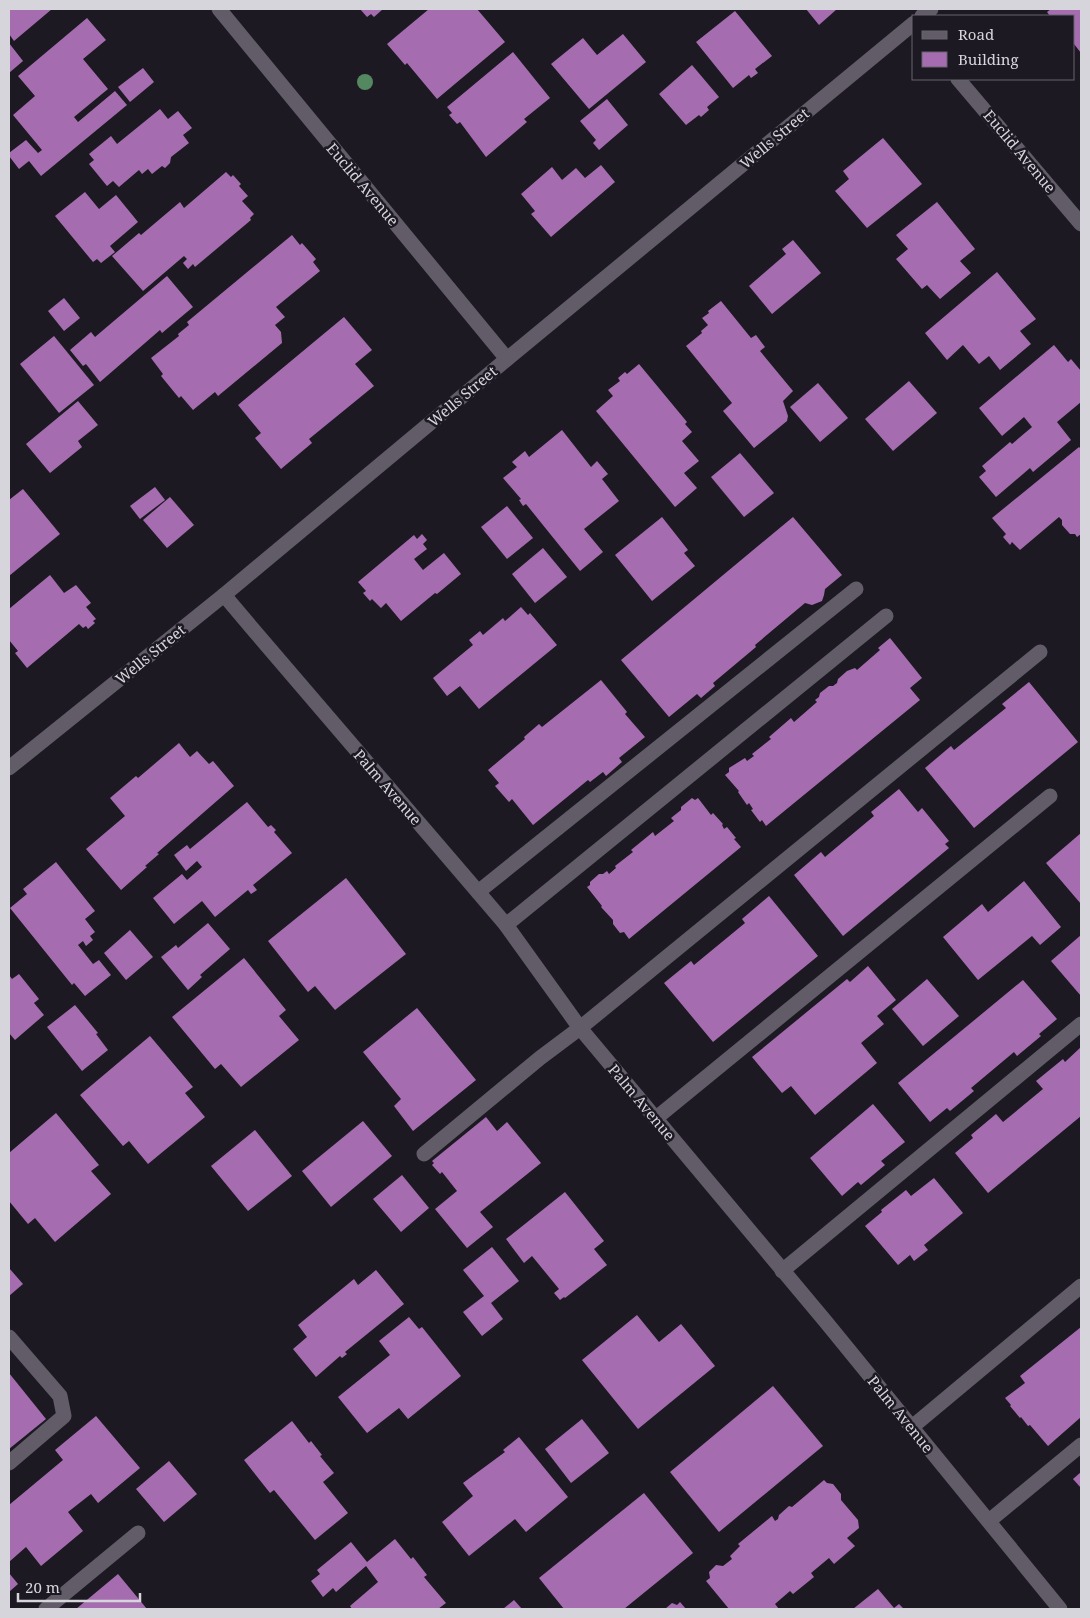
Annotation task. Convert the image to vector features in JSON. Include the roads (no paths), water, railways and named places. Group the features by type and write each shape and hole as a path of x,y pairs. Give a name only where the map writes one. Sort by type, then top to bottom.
{"street":[{"name":"Euclid Avenue","path":"219,9 507,359"},
{"name":"Wells Street","path":"9,768 224,595 912,25"},
{"name":"Euclid Avenue","path":"959,80 1081,224"},
{"path":"478,892 856,589"},
{"name":"Palm Avenue","path":"224,595 506,925 580,1028 912,1427 1060,1609"},
{"path":"506,925 886,616"},
{"path":"424,1154 1040,652"},
{"path":"655,1119 1050,796"},
{"path":"782,1271 1081,1024"},
{"path":"912,1427 1081,1286"},
{"path":"9,1337 60,1396 64,1416 9,1463"},
{"path":"989,1521 1081,1445"},
{"path":"46,1609 138,1533"}]}
